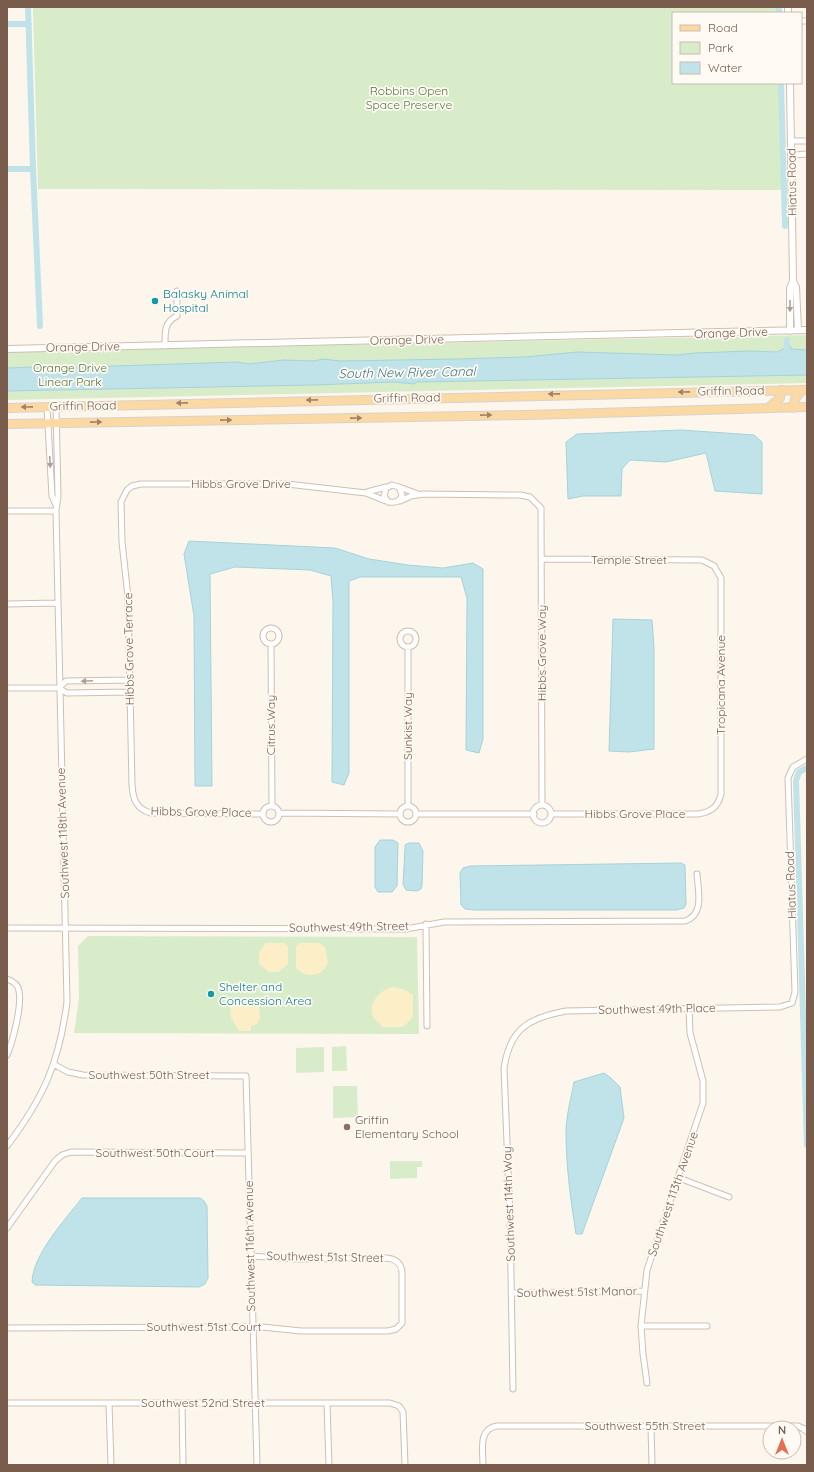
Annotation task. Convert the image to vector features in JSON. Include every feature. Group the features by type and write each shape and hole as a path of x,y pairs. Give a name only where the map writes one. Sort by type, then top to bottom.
{"main road":[{"path":"768,408 780,398 781,390"},
{"name":"Griffin Road","path":"7,408 804,390"},
{"path":"794,408 795,399 804,390"},
{"name":"Griffin Road","path":"7,424 529,415 807,407"}],"street":[{"name":"Hiatus Road","path":"790,84 794,281 796,287 798,330"},
{"path":"791,141 807,141"},
{"path":"792,155 807,154"},
{"name":"Hiatus Road","path":"790,331 790,288 794,281"},
{"path":"165,346 167,323 169,319 177,316 177,291"},
{"name":"Orange Drive","path":"7,349 807,330"},
{"name":"Southwest 118th Avenue","path":"7,1146 35,1106 55,1065 67,1002 57,603 56,508 58,496 56,406"},
{"name":"Southwest 118th Avenue","path":"47,407 52,496 56,508"},
{"name":"Hibbs Grove Drive","path":"126,490 132,486 141,484 288,484 374,495 388,502"},
{"path":"395,485 423,494 411,496 392,503 388,502 384,494 388,486 395,485"},
{"name":"Hibbs Grove Drive","path":"356,492 376,491 388,486"},
{"path":"399,487 402,493 399,501"},
{"name":"Hibbs Grove Terrace","path":"126,490 121,505 122,542 127,583 132,789 134,802 140,808"},
{"name":"Hibbs Grove Way","path":"423,494 520,495 530,497 537,503 542,512 542,805"},
{"path":"7,511 56,508"},
{"name":"Temple Street","path":"542,559 702,560 714,566"},
{"name":"Tropicana Avenue","path":"714,566 721,578 721,794 716,806"},
{"path":"7,604 57,603"},
{"name":"Citrus Way","path":"271,644 272,806"},
{"name":"Sunkist Way","path":"408,647 408,806"},
{"path":"59,688 66,681 130,680"},
{"path":"7,688 59,688 67,693 130,692"},
{"name":"Hiatus Road","path":"792,1003 795,992 788,778 793,767 807,759"},
{"path":"542,805 549,808 551,814 547,822 541,823 536,820 534,814 536,808 542,805"},
{"path":"272,806 276,808 279,813 277,819 272,822 267,821 263,814 264,809 272,806"},
{"path":"400,814 402,809 408,806 413,807 417,814"},
{"name":"Hibbs Grove Place","path":"551,814 698,814 712,810 716,806"},
{"name":"Hibbs Grove Place","path":"140,808 150,813 263,814"},
{"path":"279,813 400,814"},
{"path":"400,814 402,819 408,822 415,819 417,814"},
{"path":"417,814 534,814"},
{"name":"Southwest 49th Street","path":"7,928 406,929 426,924 444,922 685,921 697,914 699,905 697,874"},
{"path":"426,924 427,1026"},
{"path":"7,979 15,983 20,992 13,1037 7,1055"},
{"name":"Southwest 49th Place","path":"524,1024 545,1015 566,1010 780,1007 792,1003"},
{"name":"Southwest 113th Avenue","path":"647,1383 642,1354 641,1326 647,1270 654,1245 679,1178 704,1103 704,1081 690,1032 689,1008"},
{"name":"Southwest 114th Way","path":"513,1389 504,1068 507,1051 515,1035 524,1024"},
{"name":"Southwest 50th Street","path":"55,1065 68,1072 83,1075 246,1076"},
{"name":"Southwest 116th Avenue","path":"246,1076 257,1465"},
{"name":"Southwest 50th Court","path":"7,1228 55,1161 62,1155 71,1152 248,1153"},
{"path":"679,1178 730,1197"},
{"name":"Southwest 51st Street","path":"251,1256 298,1259 387,1258 398,1262 402,1272 403,1317 399,1327"},
{"name":"Southwest 51st Manor","path":"511,1293 644,1291"},
{"path":"641,1326 707,1326"},
{"name":"Southwest 51st Court","path":"7,1328 252,1328 388,1331 399,1327"},
{"name":"Southwest 52nd Street","path":"7,1403 386,1403 399,1406 404,1416 405,1465"},
{"path":"109,1403 111,1465"},
{"path":"182,1403 184,1465"},
{"path":"327,1404 329,1465"},
{"name":"Southwest 55th Street","path":"483,1465 482,1439 486,1431 497,1426 798,1426 806,1430"},
{"path":"652,1427 652,1465"}],"green space":[{"name":"Robbins Open Space Preserve","path":"33,7 778,7 778,12 672,12 672,84 780,84 784,190 38,189"},
{"name":"Orange Drive Linear Park","path":"807,335 807,383 7,400 7,352"},
{"path":"88,936 417,937 419,1034 74,1033 79,999 78,946"},
{"path":"346,1046 347,1071 332,1071 332,1047"},
{"path":"324,1047 324,1072 296,1073 296,1048"},
{"path":"333,1086 357,1086 358,1117 333,1118"},
{"path":"390,1161 422,1161 422,1167 417,1167 417,1178 390,1179"}],"sand":[{"path":"266,943 284,943 288,946 288,964 278,972 269,972 259,964 259,952"},
{"path":"300,943 319,943 325,947 328,962 322,971 314,975 309,975 300,972 296,968 296,946"},
{"path":"394,987 405,990 413,995 413,1017 403,1027 381,1027 381,1024 375,1020 372,1015 373,1003 381,992"},
{"path":"240,1001 254,1002 259,1007 260,1018 257,1024 251,1026 251,1031 239,1031 231,1018 230,1005 235,1005"}],"water":[{"name":"South New River Canal","path":"784,345 790,345 791,349 807,350 807,375 417,382 414,384 394,382 7,391 7,368 35,367 38,364 54,368 236,362 249,364 284,360 313,361 324,359 339,361 525,357 577,352 677,355 750,351 777,352 785,348"},
{"path":"681,430 754,435 762,442 762,494 715,491 706,453 666,462 630,460 622,469 621,496 583,496 568,499 566,442 577,434"},
{"path":"189,541 335,548 369,559 408,565 443,568 473,563 483,569 483,739 479,753 466,750 467,598 461,577 360,577 349,581 349,773 344,785 332,782 333,602 331,576 310,570 235,567 210,574 212,786 195,786 194,616 184,554"},
{"path":"613,619 652,620 654,648 654,749 629,752 609,751"},
{"path":"380,840 393,840 398,843 397,886 392,892 378,892 375,887 375,847"},
{"path":"409,843 419,843 423,851 422,885 421,889 417,891 406,890 403,884 405,845"},
{"path":"681,863 685,865 686,904 684,908 677,910 475,910 465,909 461,905 460,873 463,868 471,866"},
{"path":"604,1073 620,1087 624,1118 582,1234 576,1234 567,1158 566,1127 568,1114 574,1082"},
{"path":"82,1198 200,1198 207,1206 208,1278 205,1284 199,1287 35,1285 32,1282 38,1260 51,1238"}],"waterway":[{"path":"28,7 33,169"},
{"path":"779,7 779,12"},
{"path":"7,24 29,24"},
{"path":"781,84 785,226"},
{"path":"7,169 33,169 40,326"},
{"path":"787,340 787,353"},
{"path":"807,768 799,772 796,781 807,1145"}],"place":[{"name":"Balasky Animal Hospital","path":"155,301"},
{"name":"Shelter and Concession Area","path":"211,994"},
{"name":"Griffin Elementary School","path":"347,1127"}]}
